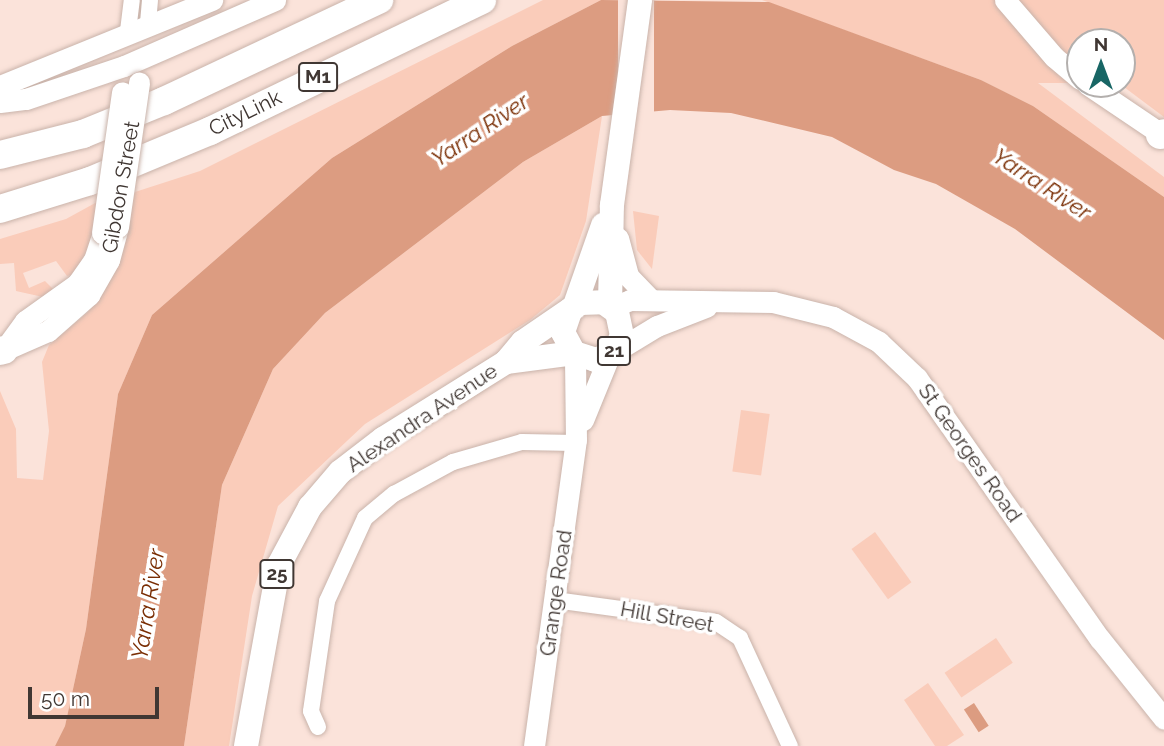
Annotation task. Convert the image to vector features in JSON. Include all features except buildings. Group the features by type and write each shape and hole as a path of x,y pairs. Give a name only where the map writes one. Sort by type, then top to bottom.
{"highway":[{"name":"CityLink","path":"0,155 83,134 164,101 379,0"},
{"name":"CityLink","path":"0,209 90,181 210,131 482,0"},
{"name":"M1","path":"0,168 83,134"}],"main road":[{"name":"21","path":"615,187 589,273 563,332 575,354 596,360 612,353 623,329 611,307 615,187 639,0"},
{"name":"21","path":"572,309 595,300 611,307"},
{"name":"Alexandra Avenue","path":"246,746 279,565 310,506 340,472 383,439 506,362 523,342 572,309"},
{"name":"Alexandra Avenue","path":"506,362 575,354"}],"street":[{"name":"Gibdon Street","path":"132,0 138,27"},
{"name":"Gibdon Street","path":"2,350 43,334 63,320 110,230 138,27 150,0"},
{"path":"0,86 138,27 212,0"},
{"path":"0,102 26,99 134,62 275,0"},
{"path":"1009,2 1040,42 1066,66"},
{"path":"1107,98 1163,137"},
{"path":"615,187 624,268 650,299"},
{"name":"Gibdon Street","path":"2,350 37,312 75,297"},
{"name":"St Georges Road","path":"611,307 630,300 650,299 773,302 833,317 858,329 900,360 934,402 1100,639 1155,699 1164,719"},
{"name":"St Georges Road","path":"612,353 680,315 732,300"},
{"path":"37,312 63,320"},
{"name":"Grange Road","path":"575,441 612,353"},
{"name":"Grange Road","path":"534,746 575,441 575,354"},
{"path":"318,727 311,710 327,601 365,518 394,494 453,462 522,442 575,441"},
{"name":"Hill Street","path":"555,600 716,622 740,638 790,746"}],"shaded area":[{"path":"543,0 601,0 512,46 332,158 152,315 118,394 86,629 65,726 55,746 0,746 0,391 16,429 17,478 43,480 49,431 42,362 49,345 88,312 110,280 135,192 200,171"},
{"path":"762,0 1164,0 1164,117 1136,96 1136,28 1066,28 1066,83 1038,83 1164,177 1164,197 1033,106 981,80"},
{"path":"602,116 586,221 560,295 530,320 365,424 278,506 252,596 229,746 184,746 222,485 273,369 325,313 523,162"},
{"path":"97,202 90,244 75,274 67,276 56,261 23,273 29,288 45,281 53,289 43,297 16,291 14,263 0,264 0,239 66,219"},
{"path":"633,211 659,216 652,269 637,250"},
{"path":"741,410 770,414 761,475 732,471"},
{"path":"875,532 911,582 888,599 852,549"},
{"path":"996,638 1013,663 961,698 945,673"},
{"path":"928,683 964,735 947,746 935,746 904,700"}],"water":[{"name":"Yarra River","path":"601,0 769,2 981,80 1033,106 1164,197 1164,340 1015,229 936,184 894,170 832,137 731,113 670,110 602,116 523,162 325,313 273,369 222,485 184,746 55,746 65,726 86,629 118,394 152,315 332,158 512,46"},
{"path":"974,703 989,726 979,732 964,710"}],"pier":[{"path":"618,0 654,0 654,121 618,121"}]}
